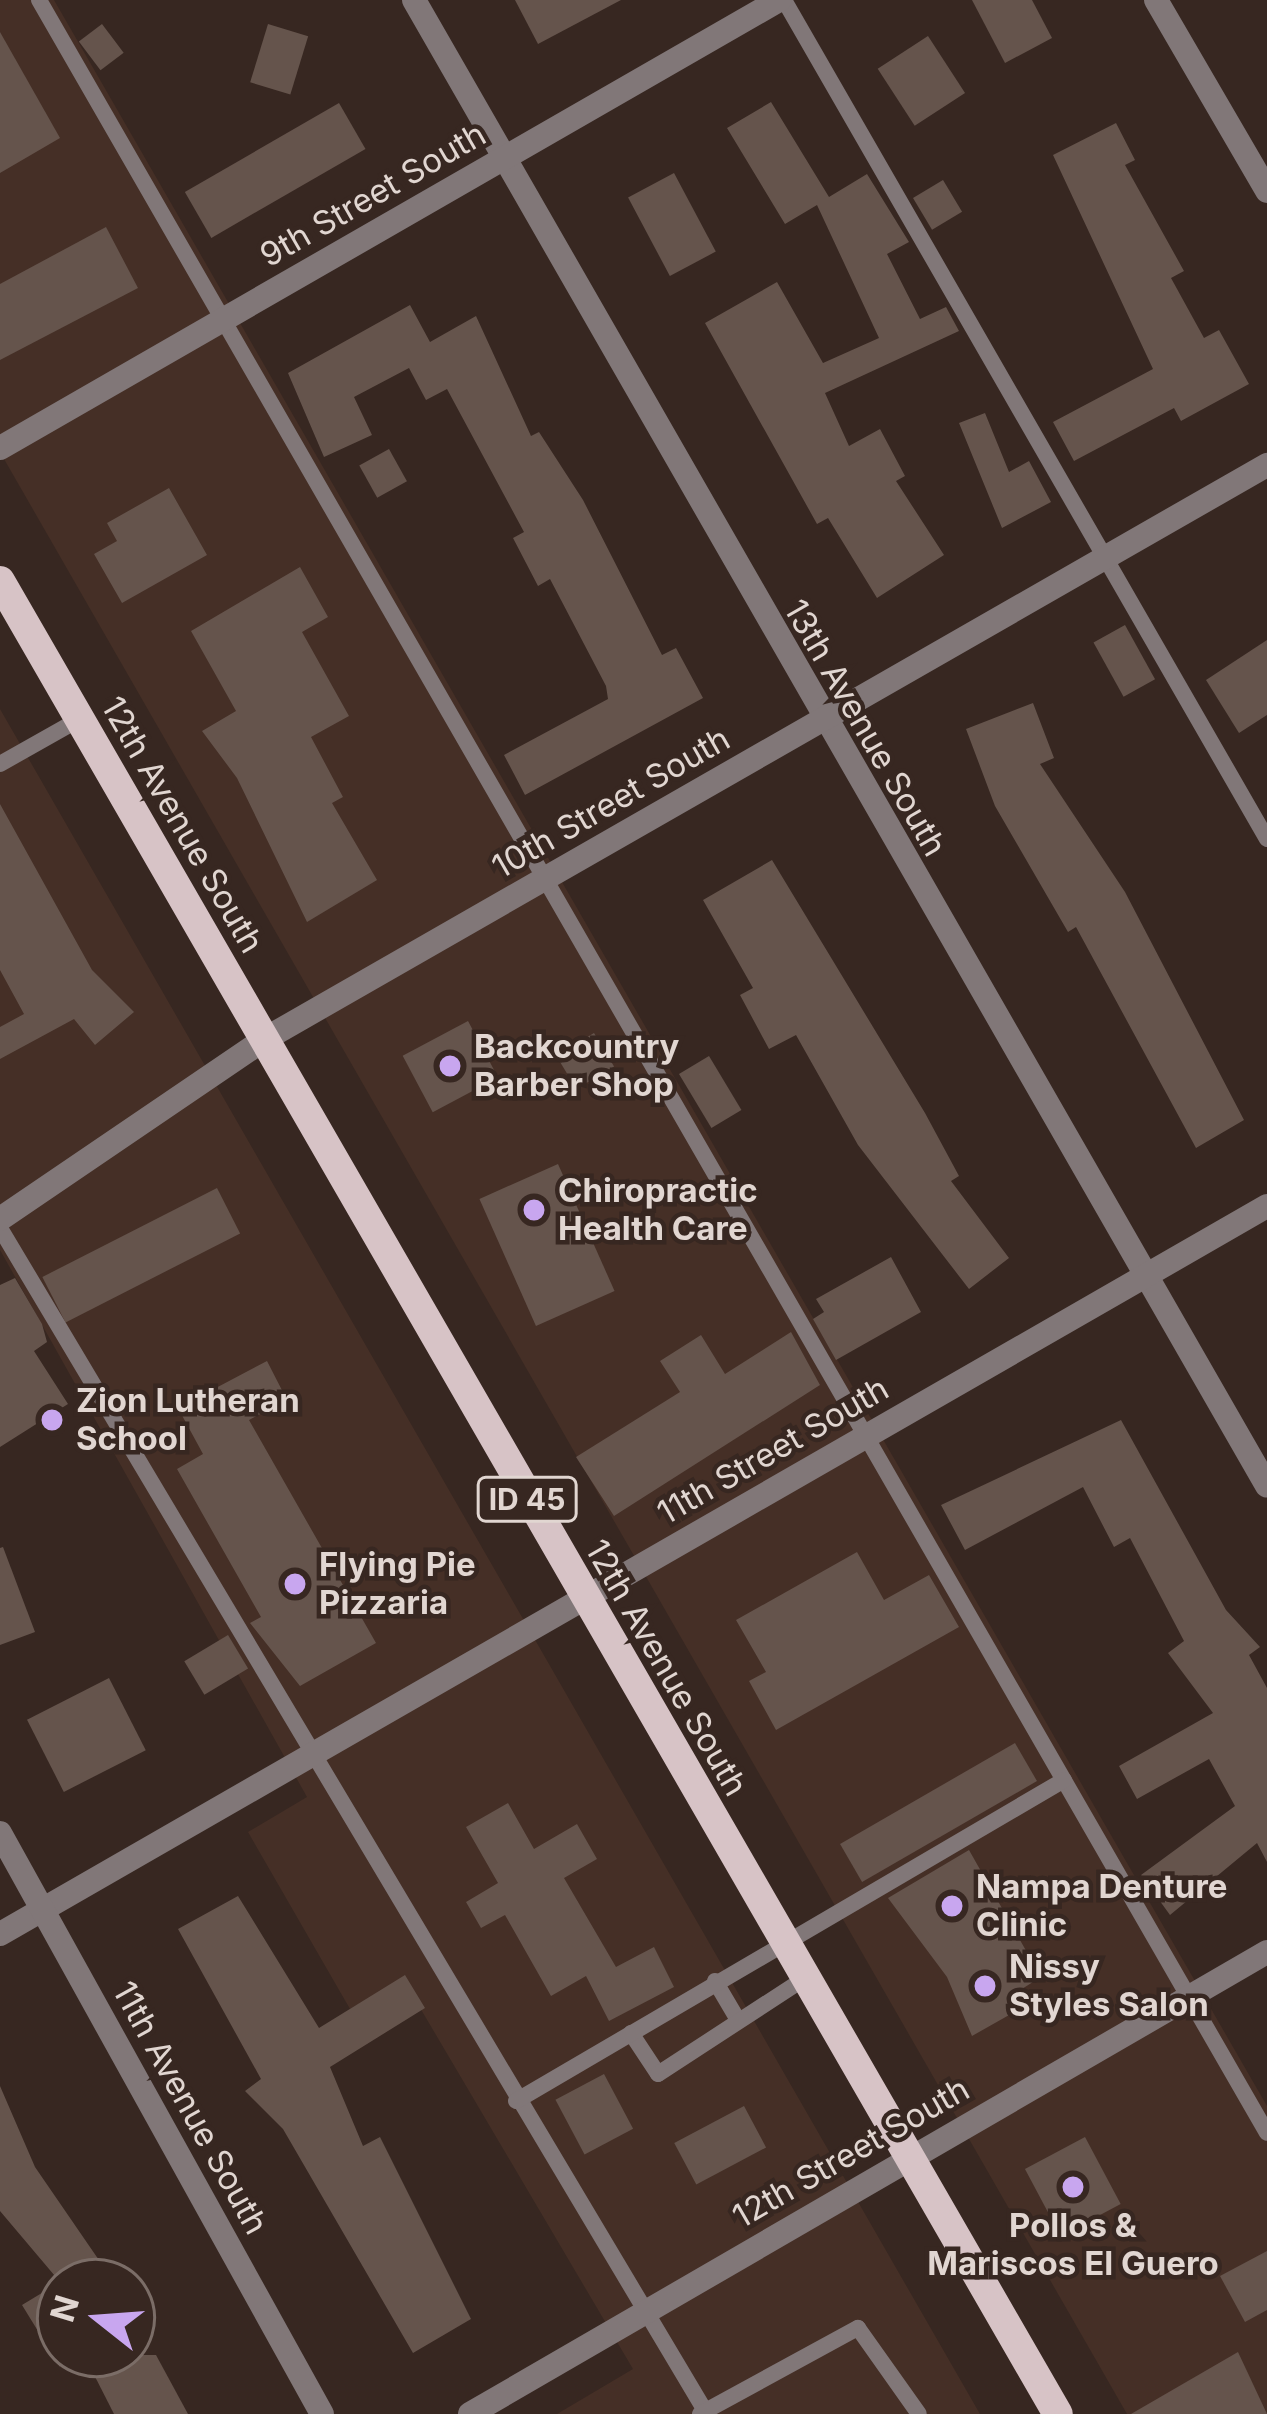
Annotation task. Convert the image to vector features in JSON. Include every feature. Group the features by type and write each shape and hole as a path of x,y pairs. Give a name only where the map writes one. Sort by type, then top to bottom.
{"main road":[{"name":"12th Avenue South","path":"0,581 1058,2414"}],"street":[{"name":"13th Avenue South","path":"414,0 822,721 1267,1486"},
{"name":"9th Street South","path":"0,448 782,0"},
{"path":"1156,0 1267,191"},
{"name":"10th Street South","path":"0,1224 265,1039 1267,465"},
{"name":"11th Street South","path":"0,1934 308,1751 1267,1206"},
{"name":"11th Avenue South","path":"0,1833 322,2414"},
{"name":"12th Street South","path":"470,2414 1267,1952"}],"lane":[{"path":"38,0 1267,2133"},
{"path":"782,0 1267,839"},
{"path":"0,764 80,719"},
{"path":"0,1224 704,2413 858,2328 919,2414"},
{"path":"516,2101 781,1937 1064,1780"},
{"path":"631,2033 658,2074 806,1978"},
{"path":"715,1981 738,2020"}],"shaded area":[{"path":"0,0 54,0 1267,2106 1267,2414 1127,2414 0,452"},
{"path":"0,709 980,2414 557,2414 633,2369 403,1979 350,2009 248,1832 307,1797 0,1250"}],"building":[{"path":"515,0 621,0 538,44"},
{"path":"972,0 1032,0 1052,38 1005,63"},
{"path":"102,24 124,53 101,70 79,41"},
{"path":"268,24 308,36 290,95 250,82"},
{"path":"0,32 60,138 0,173"},
{"path":"928,36 965,93 915,126 878,69"},
{"path":"771,102 829,197 867,174 909,242 887,254 920,319 946,307 959,331 825,393 849,446 880,429 905,476 896,481 944,555 877,598 828,518 817,524 705,323 777,282 823,363 879,338 817,205 785,224 727,128"},
{"path":"339,103 366,149 211,238 185,192"},
{"path":"1116,123 1135,160 1125,165 1184,271 1171,278 1204,338 1219,330 1249,384 1181,421 1174,408 1074,461 1053,422 1153,369 1053,155"},
{"path":"674,173 716,252 670,276 628,197"},
{"path":"943,180 962,212 932,230 913,198"},
{"path":"106,227 138,288 0,360 0,284"},
{"path":"410,305 430,342 476,316 531,436 539,432 583,500 662,655 676,648 703,698 525,795 504,755 608,699 606,686 550,579 538,586 513,538 524,532 447,389 426,400 409,368 354,397 372,435 324,457 288,373"},
{"path":"985,413 1009,472 1029,461 1051,502 1002,528 959,423"},
{"path":"389,449 407,481 377,498 359,465"},
{"path":"169,488 207,555 122,603 94,554 117,541 107,523"},
{"path":"300,567 328,617 302,632 349,716 311,737 343,797 332,803 377,880 307,922 237,778 202,731 236,711 191,631"},
{"path":"1125,625 1155,679 1124,697 1094,642"},
{"path":"1267,640 1267,715 1239,733 1206,680"},
{"path":"1033,703 1054,758 1040,764 1125,892 1244,1120 1196,1148 1076,927 1068,932 995,806 966,729"},
{"path":"0,804 92,970 134,1012 95,1045 74,1019 0,1059 0,1027 24,1014 0,970"},
{"path":"772,860 925,1113 959,1176 951,1181 1009,1258 969,1289 858,1145 796,1035 769,1049 740,995 753,988 703,900"},
{"name":"Backcountry Barber Shop","path":"468,1021 498,1078 433,1112 403,1056"},
{"path":"594,1033 614,1066 576,1089 556,1056"},
{"path":"709,1056 741,1110 711,1128 679,1074"},
{"path":"558,1164 615,1291 536,1326 479,1199"},
{"path":"217,1188 240,1233 66,1322 42,1277"},
{"path":"891,1257 921,1312 836,1360 813,1319 824,1312 816,1299"},
{"path":"15,1278 47,1342 34,1351 68,1404 0,1447 0,1285"},
{"path":"791,1332 820,1385 614,1516 576,1457 680,1392 660,1361 701,1335 725,1374"},
{"path":"267,1361 287,1400 249,1420 376,1643 300,1686 250,1623 261,1617 177,1469 203,1454 178,1408"},
{"path":"1121,1420 1226,1610 1260,1647 1249,1655 1267,1688 1267,1862 1257,1843 1170,1915 1141,1875 1235,1806 1209,1759 1137,1799 1119,1766 1213,1713 1168,1653 1184,1641 1130,1538 1114,1547 1083,1487 965,1550 941,1505"},
{"path":"0,1548 35,1632 0,1645"},
{"path":"857,1552 884,1600 929,1575 959,1627 776,1730 749,1681 766,1672 736,1620"},
{"path":"228,1635 248,1668 204,1695 184,1661"},
{"path":"109,1678 146,1750 64,1792 27,1720"},
{"path":"1015,1743 1037,1781 862,1882 840,1844"},
{"path":"508,1803 534,1849 577,1824 597,1859 564,1878 616,1967 654,1947 674,1987 609,2021 586,1976 551,1996 505,1915 481,1928 466,1902 498,1883 466,1827"},
{"path":"969,1850 1041,1977 1017,1992 1025,2006 972,2036 947,1977 888,1898"},
{"path":"238,1896 319,2028 405,1975 425,2008 330,2067 363,2146 380,2137 471,2319 413,2353 283,2129 245,2091 261,2079 178,1929"},
{"path":"604,2074 633,2129 585,2155 555,2100"},
{"path":"0,2086 35,2167 98,2258 40,2258 0,2211"},
{"path":"744,2106 766,2147 696,2185 674,2143"},
{"name":"Pollos & Mariscos El Guero","path":"1085,2137 1121,2204 1061,2236 1025,2169"},
{"path":"1267,2251 1267,2310 1245,2322 1220,2276"},
{"path":"36,2297 36,2328 22,2305"},
{"path":"1238,2352 1267,2414 1131,2414"},
{"path":"156,2355 188,2414 114,2414 96,2378 156,2378"}],"place":[{"name":"Backcountry Barber Shop","path":"450,1066"},
{"name":"Chiropractic Health Care","path":"534,1210"},
{"name":"Zion Lutheran School","path":"52,1420"},
{"name":"Flying Pie Pizzaria","path":"295,1584"},
{"name":"Nampa Denture Clinic","path":"952,1906"},
{"name":"Nissy Styles Salon","path":"985,1986"},
{"name":"Pollos & Mariscos El Guero","path":"1073,2187"}]}
